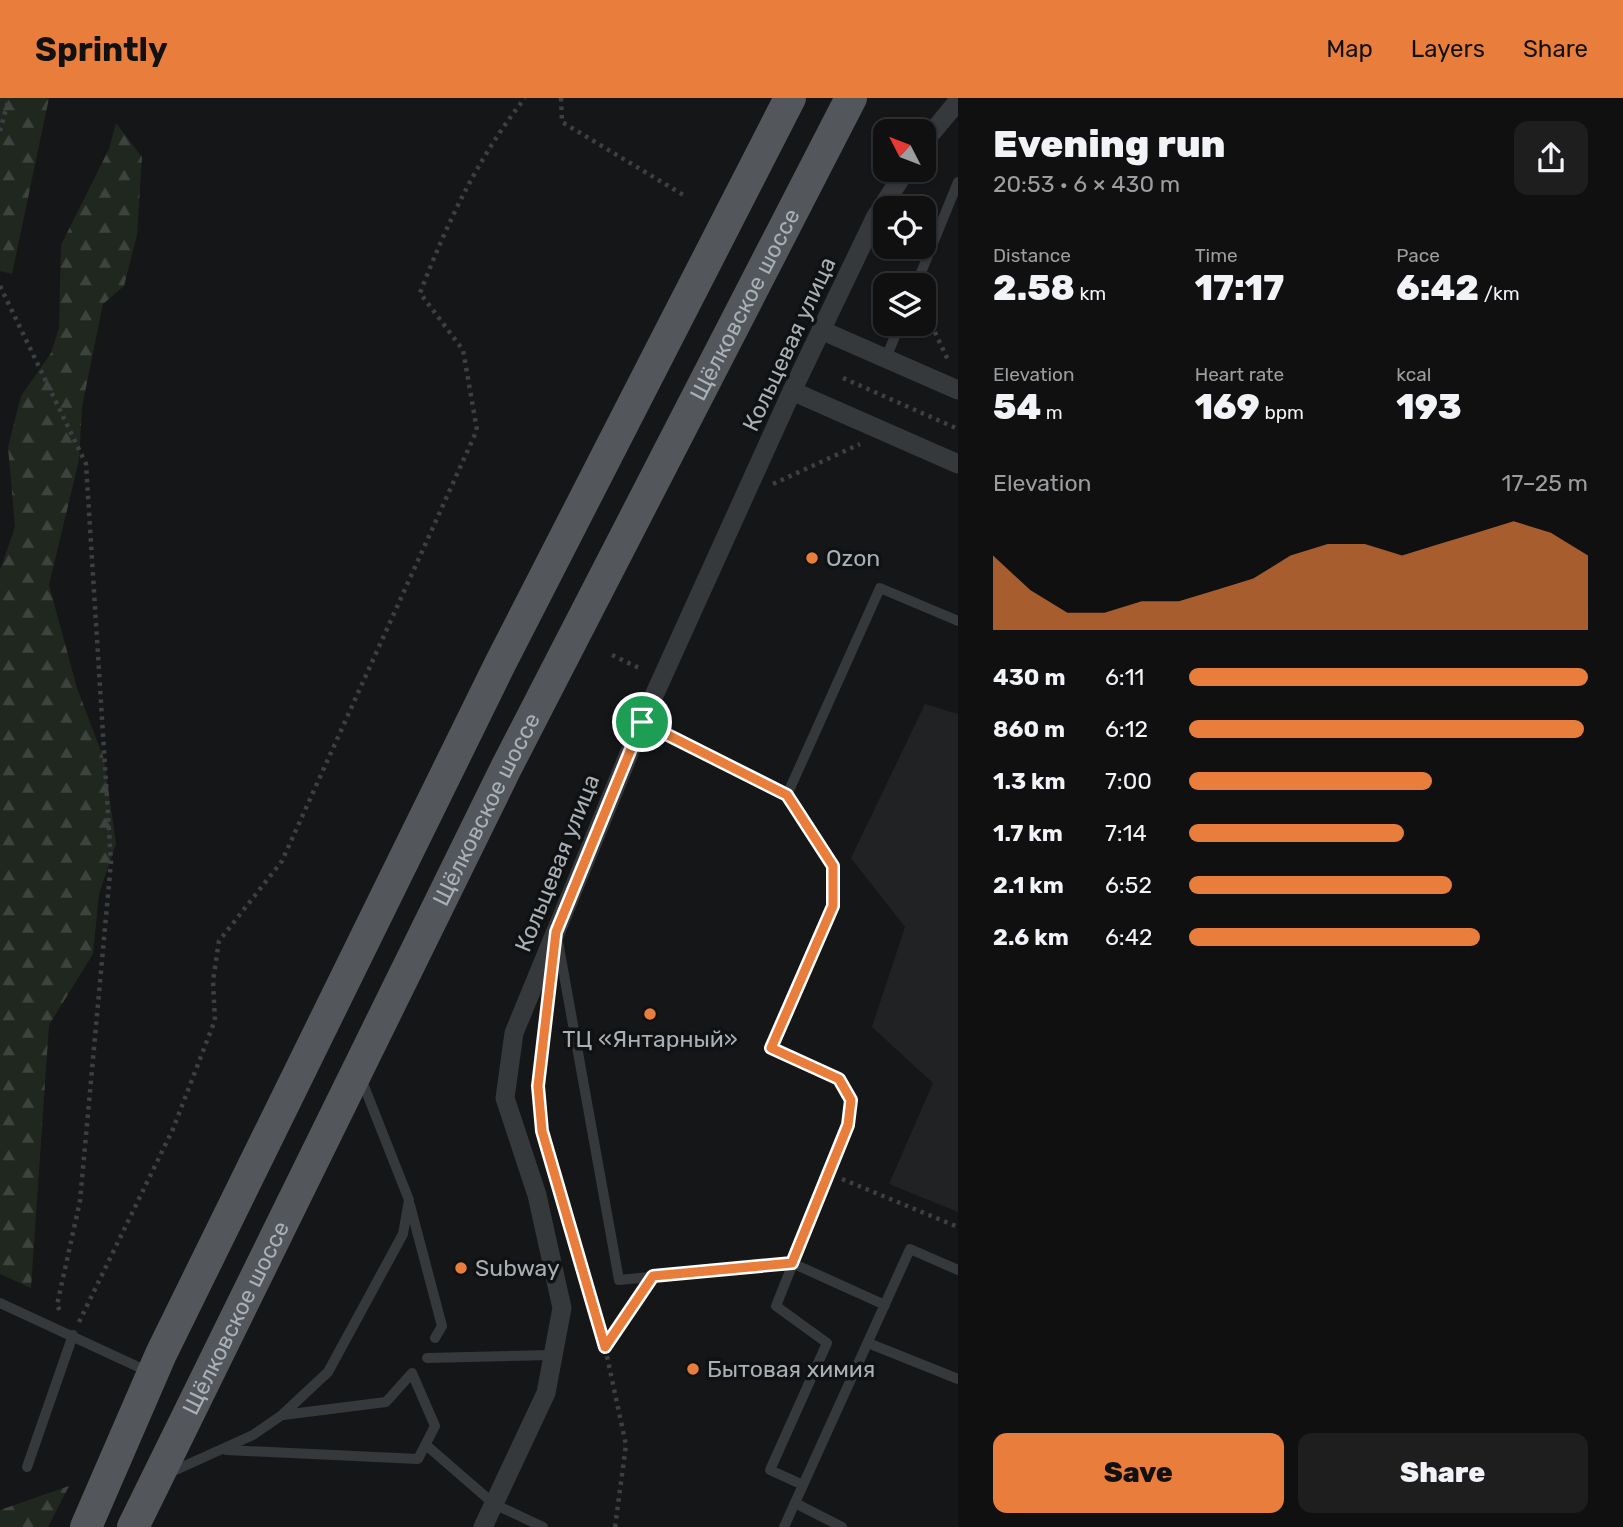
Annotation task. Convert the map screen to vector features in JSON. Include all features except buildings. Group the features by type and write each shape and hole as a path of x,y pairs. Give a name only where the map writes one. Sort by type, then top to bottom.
{"main road":[{"path":"86,1527 162,1354 494,676 790,98"},
{"name":"Щёлковское шоссе","path":"132,1527 537,707 776,250 851,98"}],"street":[{"path":"936,128 958,101"},
{"name":"Кольцевая улица","path":"483,1527 546,1393 562,1308 537,1195 505,1098 514,1033 642,722 792,391 875,218 898,182"},
{"path":"821,330 958,390"},
{"path":"792,391 958,464"}],"lane":[{"path":"921,273 958,182"},
{"path":"886,358 895,336"},
{"path":"787,795 880,588 958,621"},
{"path":"642,722 787,795 833,866 833,906 771,1048 839,1079 851,1100 848,1125 776,1306 827,1343 770,1469 803,1485"},
{"path":"556,932 619,1280 792,1263 885,1305"},
{"path":"359,1070 409,1199 442,1326 436,1338"},
{"path":"159,1477 223,1450 282,1415 328,1372 403,1234 409,1199"},
{"path":"784,1527 910,1249 958,1270"},
{"path":"0,1303 146,1371"},
{"path":"27,1467 73,1335"},
{"path":"868,1343 958,1379"},
{"path":"426,1358 553,1355"},
{"path":"223,1450 418,1459 435,1426 412,1373 386,1402 282,1415"},
{"path":"426,1445 494,1504 543,1527"},
{"path":"794,1503 842,1527"}],"path":[{"path":"0,131 9,98"},
{"path":"73,1335 173,1129 215,1020 213,981 219,941 282,861 477,430 463,350 420,293 442,235 484,154 525,98"},
{"path":"561,98 562,122 685,196"},
{"path":"0,286 86,464 111,863 80,1201 57,1306 73,1335"},
{"path":"936,335 952,369"},
{"path":"843,378 958,429"},
{"path":"746,495 887,432"},
{"path":"612,655 641,669"},
{"path":"545,1143 538,1086 547,1007"},
{"path":"828,1174 958,1227"},
{"path":"566,1216 605,1347 626,1445 615,1527"},
{"path":"605,1347 653,1276"}],"shaded area":[{"path":"925,704 958,714 958,1212 889,1184 933,1083 872,1027 905,927 851,858"}],"green space":[{"path":"0,98 49,98 12,274 0,271"},
{"path":"116,123 142,157 137,235 124,286 103,304 82,407 79,460 49,585 77,688 104,759 116,844 99,894 93,954 49,1025 31,1288 0,1274 0,570 15,527 8,447 21,396 51,353 59,328 61,245 109,149"},
{"path":"69,1486 48,1527 0,1527 0,1510"}],"place":[{"name":"Ozon","path":"812,558"},
{"name":"ТЦ «Янтарный»","path":"650,1014"},
{"name":"Subway","path":"461,1268"},
{"name":"Бытовая химия","path":"693,1369"}],"route":[{"path":"642,722 787,795 833,866 833,906 771,1048 839,1079 851,1100 848,1125 792,1263 653,1276 605,1347 542,1131 538,1086 556,932 642,722"}]}
